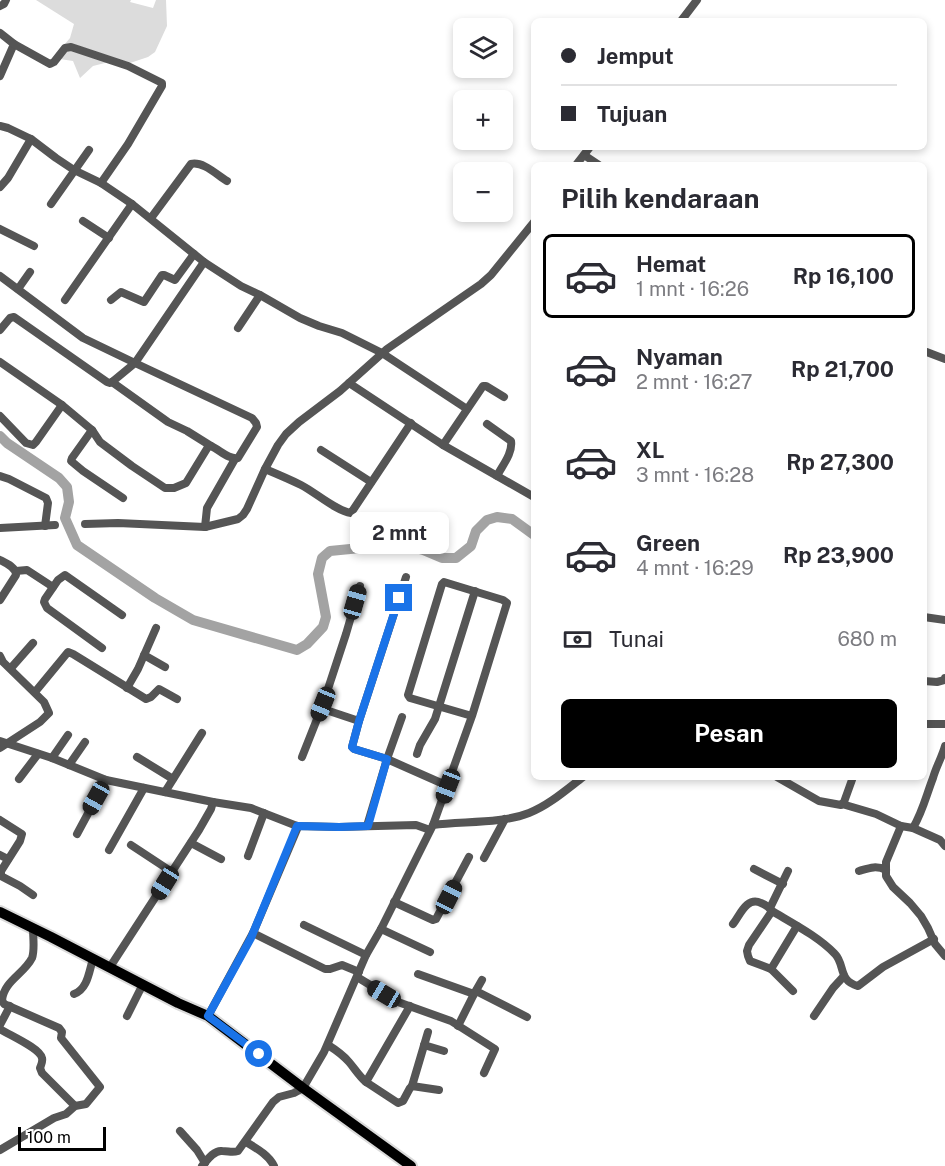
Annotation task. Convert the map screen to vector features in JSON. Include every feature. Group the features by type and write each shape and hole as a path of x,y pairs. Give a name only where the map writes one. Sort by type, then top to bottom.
{"main road":[{"path":"0,912 208,1016 411,1166"}],"street":[{"path":"0,6 6,0"},
{"path":"683,18 693,1"},
{"path":"0,33 14,44 50,64 65,48 72,46 128,66 162,83 128,144 101,183"},
{"path":"0,76 14,44"},
{"path":"0,126 31,139 74,170 101,183 151,218 204,262 241,286 300,318 342,333 382,353 467,409"},
{"path":"0,187 8,178 31,139"},
{"path":"51,204 89,150"},
{"path":"578,162 588,150"},
{"path":"584,155 594,162"},
{"path":"151,218 191,164 195,162 227,181"},
{"path":"65,300 132,204"},
{"path":"83,221 109,238"},
{"path":"85,524 128,523 205,527 238,519 243,515 265,469 286,434 382,353 486,279 531,226"},
{"path":"0,229 34,246"},
{"path":"111,300 121,292 144,302 160,277 164,275 176,280 194,254"},
{"path":"112,382 135,363 204,262"},
{"path":"18,290 30,272"},
{"path":"0,276 83,338 254,420 257,427 240,456 235,459 207,508 205,527"},
{"path":"238,328 260,295"},
{"path":"0,330 10,318 14,317 168,422 235,459"},
{"path":"927,352 945,359"},
{"path":"0,362 62,405 92,430 100,442 165,488 174,488 186,483 205,451 211,447"},
{"path":"349,383 443,445 531,495"},
{"path":"443,445 484,386 504,397"},
{"path":"0,416 26,442 33,445 62,405"},
{"path":"265,469 301,485 351,513 411,423"},
{"path":"487,424 512,444 497,476"},
{"path":"92,430 71,460 83,471 123,498"},
{"path":"321,450 371,483"},
{"path":"0,476 9,478 46,498 48,503 45,526"},
{"path":"0,528 55,525"},
{"path":"0,560 16,571 27,570 53,587"},
{"path":"0,600 16,575 16,571"},
{"path":"102,648 45,605 45,599 65,574 122,615"},
{"path":"406,577 359,721 353,748 387,759 448,786"},
{"path":"180,1131 198,1150 203,1164 220,1150 238,1151 273,1102 279,1097 303,1088 328,1045 366,955 432,827 472,716 507,603 448,582 443,583 408,695 410,698 472,716"},
{"path":"302,757 323,704 360,585"},
{"path":"417,754 425,735 433,724 475,591"},
{"path":"927,617 945,620"},
{"path":"127,688 156,628"},
{"path":"11,668 33,643"},
{"path":"35,692 68,652 146,699 159,689 177,699"},
{"path":"144,655 165,668"},
{"path":"1,661 35,692 44,702 49,713 40,722 2,744"},
{"path":"927,681 945,680"},
{"path":"323,704 326,710 359,721"},
{"path":"368,826 387,759 402,717"},
{"path":"927,724 945,724"},
{"path":"165,792 202,733"},
{"path":"52,758 68,735"},
{"path":"69,765 85,742"},
{"path":"2,744 52,758 106,780 251,808 297,826 416,825 432,827 505,819 528,814 549,803 579,780"},
{"path":"913,828 924,806 945,746"},
{"path":"18,779 38,754"},
{"path":"137,757 173,779"},
{"path":"77,834 106,780"},
{"path":"782,780 819,801 842,804 876,814 940,840 945,846"},
{"path":"842,804 853,780"},
{"path":"109,850 144,788"},
{"path":"110,967 191,843 213,802"},
{"path":"248,856 264,813"},
{"path":"484,858 505,819"},
{"path":"0,820 22,834 4,857 1,876 33,895"},
{"path":"208,1016 253,933 297,826"},
{"path":"901,826 886,862 886,876 917,910 935,944 944,951"},
{"path":"191,843 221,859"},
{"path":"131,845 172,872"},
{"path":"394,902 433,920 436,919 469,857"},
{"path":"859,871 874,867 886,870"},
{"path":"754,868 783,884"},
{"path":"788,871 771,910 747,951 750,961 771,969 794,991"},
{"path":"733,924 744,908 752,901 758,901 812,935 836,955 844,976 858,986 883,967 934,939"},
{"path":"304,924 366,955"},
{"path":"771,969 797,926"},
{"path":"0,1150 54,1118 66,1114 75,1106 86,1104 99,1089 99,1084 61,1038 62,1032 59,1028 4,1004 2,997 8,985 33,956 33,929"},
{"path":"381,929 430,952"},
{"path":"253,933 325,969 342,965 398,1002 451,1021 495,1049 484,1073"},
{"path":"74,994 80,992 85,986 93,959"},
{"path":"418,974 475,992 527,1017"},
{"path":"814,1016 832,988 844,976"},
{"path":"458,1026 482,981"},
{"path":"127,1016 143,984"},
{"path":"10,1006 0,1027 41,1054 42,1073 75,1106"},
{"path":"366,1082 410,1006"},
{"path":"328,1045 350,1063 358,1076 398,1103 403,1101 412,1086 428,1032"},
{"path":"424,1045 444,1050"},
{"path":"412,1086 439,1090"},
{"path":"246,1142 271,1160 274,1166"}],"shaded area":[{"path":"36,0 131,0 130,2 153,8 156,0 166,0 167,26 155,52 148,57 124,65 109,62 93,66 80,78 73,61 53,58 70,38 74,24"}],"waterway":[{"path":"0,436 59,478 67,487 69,502 65,518 77,545 155,598 193,620 297,650 307,644 323,627 326,617 318,574 322,558 330,551 401,544 442,558 456,558 471,546 476,531 487,520 497,517 512,519 531,533"}],"route":[{"path":"259,1054 208,1016 251,938 297,826 368,826 387,759 352,747 399,598"}]}
